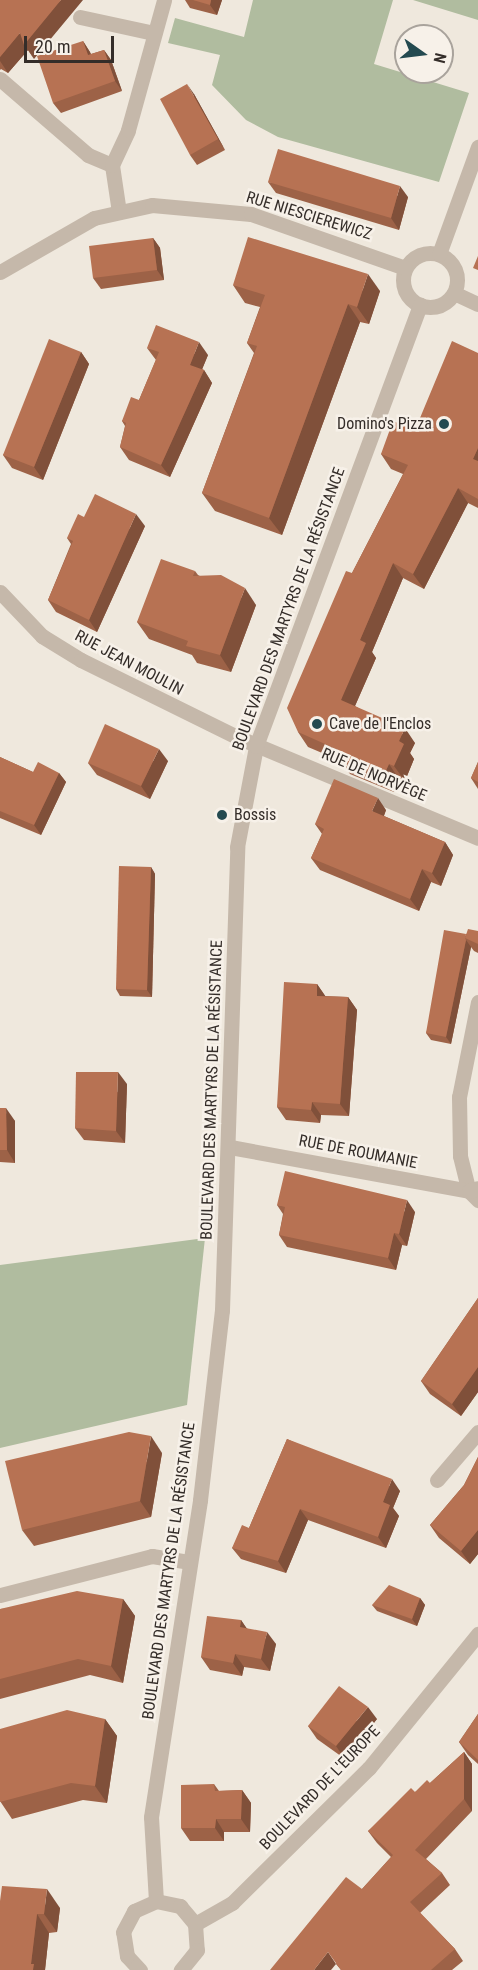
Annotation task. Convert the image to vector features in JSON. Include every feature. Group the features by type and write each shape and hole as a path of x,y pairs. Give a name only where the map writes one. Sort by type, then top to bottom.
{"street":[{"path":"119,212 112,165 128,130 164,0"},
{"path":"81,17 154,33"},
{"path":"0,79 88,155 112,165"},
{"path":"439,254 478,147"},
{"name":"RUE NIESCIEREWICZ","path":"0,273 94,218 153,205 251,214 405,268"},
{"path":"423,253 439,254 453,265 457,284 454,293 435,306 420,305 406,294 405,268 423,253"},
{"path":"454,293 478,304"},
{"name":"BOULEVARD DES MARTYRS DE LA RÉSISTANCE","path":"156,1901 151,1817 189,1562 222,1310 230,1146 237,848 256,746 420,305"},
{"name":"RUE JEAN MOULIN","path":"0,592 42,636 81,660 256,746"},
{"name":"RUE DE NORVÈGE","path":"256,746 478,838"},
{"path":"475,1193 460,1156 459,1097 478,1002"},
{"name":"RUE DE ROUMANIE","path":"230,1146 475,1193"},
{"path":"437,1480 478,1432"},
{"path":"0,1595 152,1557 189,1562"},
{"name":"BOULEVARD DE L'EUROPE","path":"195,1924 232,1903 369,1768 478,1634"},
{"path":"140,1970 127,1956 123,1932 134,1911 156,1901 180,1906 195,1924 196,1950 181,1970"}],"green space":[{"path":"253,0 393,0 374,64 394,70 394,84 440,84 469,93 439,182 278,137 246,120 212,85 220,55 168,43 175,18 244,37"},
{"path":"413,0 478,0 478,20"},
{"path":"205,1238 187,1405 0,1448 0,1265"}],"building":[{"path":"0,0 61,0 24,45 20,33 0,57"},
{"path":"193,0 211,0 210,5"},
{"path":"83,41 88,55 104,50 115,81 53,103 37,56"},
{"path":"187,84 218,139 190,155 160,99"},
{"path":"278,149 400,186 391,218 268,182"},
{"path":"248,237 368,274 357,307 348,304 269,518 202,493 257,346 247,343 265,295 233,285"},
{"path":"153,238 157,270 93,278 89,246"},
{"path":"478,256 478,270 473,268"},
{"path":"156,325 199,342 190,365 204,370 161,465 120,447 126,423 122,421 131,397 139,400 159,352 147,348"},
{"path":"49,339 81,352 34,467 3,455"},
{"path":"452,341 478,353 478,448 473,459 478,461 478,499 458,488 413,574 393,563 360,640 366,643 341,700 405,728 399,741 404,744 394,766 389,764 383,777 340,759 343,752 298,732 287,708 346,571 352,573 408,465 381,454 393,421 415,430"},
{"path":"95,494 136,514 89,620 48,600 73,541 67,538 78,514 84,517"},
{"path":"161,559 195,571 193,576 221,575 245,588 220,655 186,646 188,641 137,622"},
{"path":"105,724 159,749 141,786 88,763"},
{"path":"0,757 33,772 38,762 59,773 34,825 0,811"},
{"path":"478,762 478,782 471,778"},
{"path":"334,779 378,798 372,811 445,842 432,873 422,869 410,899 311,858 324,829 315,824"},
{"path":"119,866 151,867 147,990 116,989"},
{"path":"468,929 478,931 478,944 465,938"},
{"path":"444,930 466,934 446,1037 426,1033"},
{"path":"284,982 317,984 317,996 348,997 340,1104 312,1102 311,1110 277,1107"},
{"path":"76,1072 118,1072 116,1131 75,1128"},
{"path":"0,1108 6,1108 7,1150 0,1150"},
{"path":"285,1171 407,1200 399,1234 394,1233 388,1258 279,1235 285,1207 277,1205"},
{"path":"478,1298 478,1367 452,1404 421,1381"},
{"path":"129,1432 151,1436 140,1501 22,1530 5,1461"},
{"path":"287,1439 392,1479 383,1502 390,1505 378,1537 300,1509 278,1561 232,1548 242,1525 249,1528"},
{"path":"478,1457 478,1530 461,1551 430,1525 464,1485"},
{"path":"389,1585 420,1598 412,1619 372,1605"},
{"path":"77,1591 123,1599 111,1666 78,1659 0,1679 0,1609"},
{"path":"207,1616 241,1620 240,1627 267,1632 261,1659 235,1654 233,1663 201,1657"},
{"path":"339,1686 368,1707 336,1746 308,1726"},
{"path":"67,1710 105,1719 95,1786 71,1783 0,1802 0,1729"},
{"path":"478,1714 478,1760 459,1742"},
{"path":"464,1752 464,1799 415,1850 442,1873 410,1902 455,1949 431,1970 341,1970 328,1952 314,1970 270,1970 346,1877 362,1889 393,1855 368,1831 411,1788 415,1792 427,1780 430,1783"},
{"path":"214,1784 215,1791 242,1790 241,1819 216,1819 215,1828 181,1828 181,1785"},
{"path":"2,1886 47,1889 44,1914 37,1914 31,1964 34,1964 33,1970 0,1970"}],"place":[{"name":"Domino's Pizza","path":"444,424"},
{"name":"Cave de l'Enclos","path":"317,724"},
{"name":"Bossis","path":"222,815"}]}
